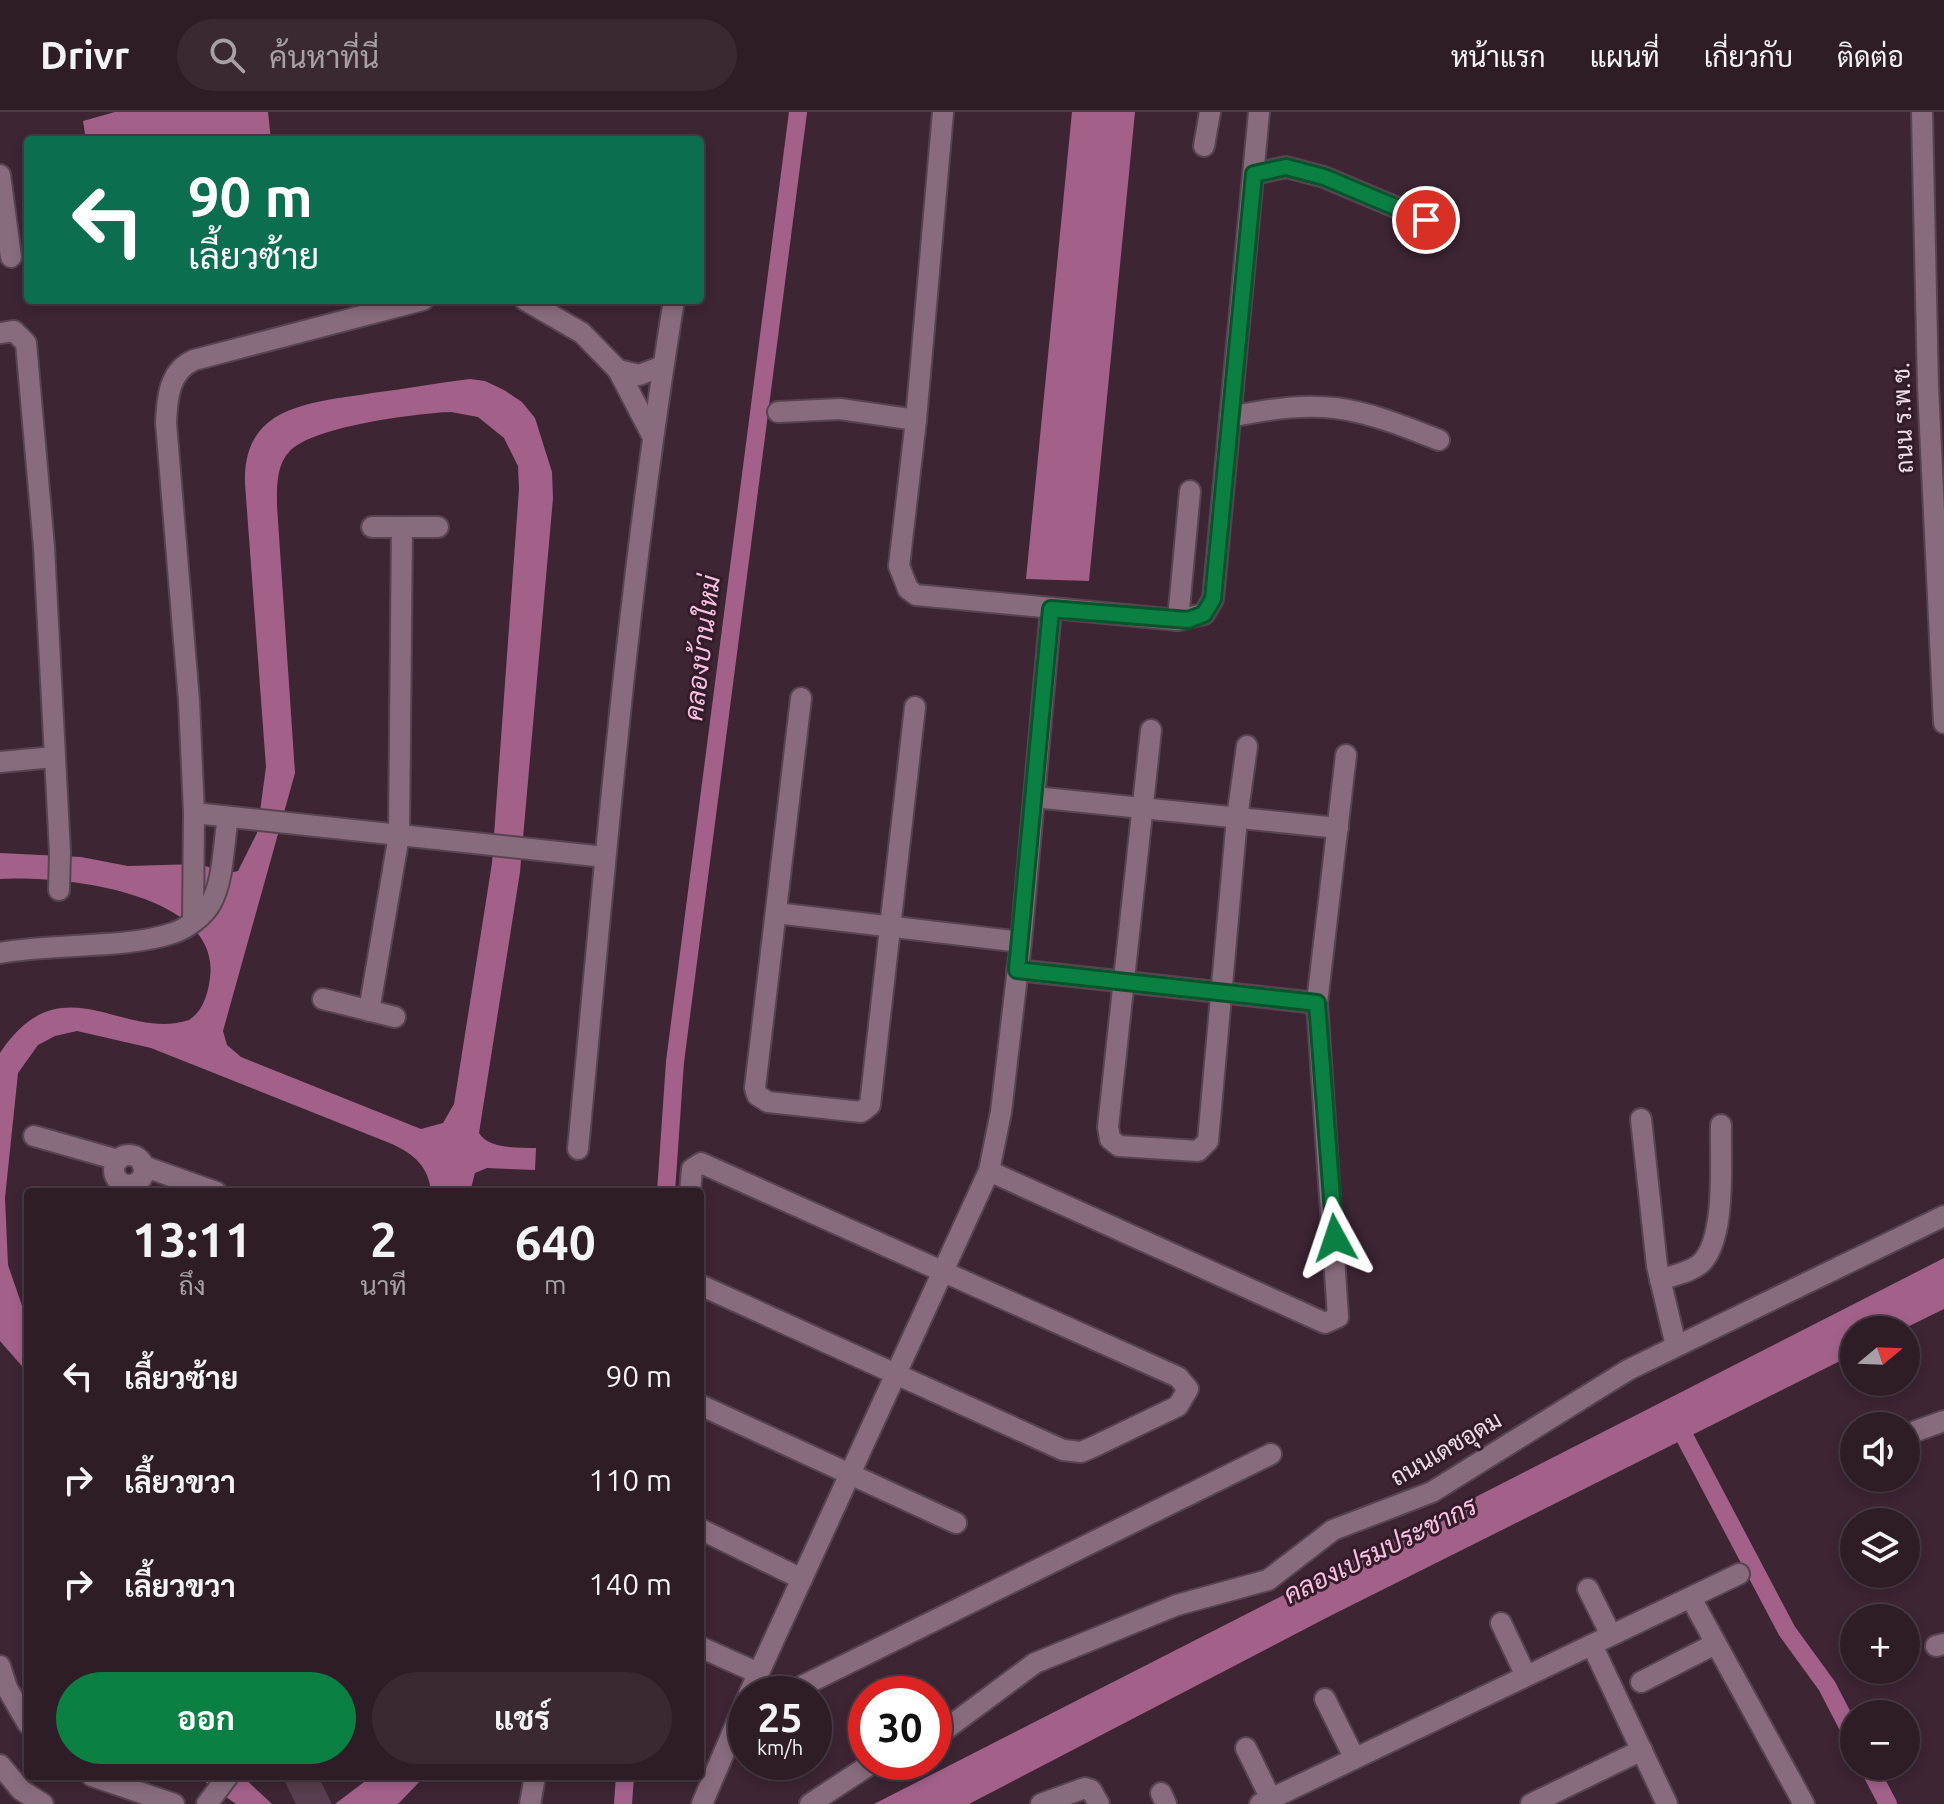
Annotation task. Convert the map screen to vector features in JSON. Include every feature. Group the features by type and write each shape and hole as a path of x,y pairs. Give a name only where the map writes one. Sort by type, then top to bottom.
{"street":[{"path":"943,112 916,420 899,566 908,589 916,595 1178,620 1204,614 1213,599 1259,112"},
{"path":"1204,146 1210,112"},
{"name":"ถนน ร.พ.ช.","path":"1922,112 1936,384 1944,723"},
{"path":"1254,174 1286,167 1324,177 1426,220"},
{"path":"0,175 11,257"},
{"path":"193,922 194,813 189,701 166,423 174,378 184,364 194,360 408,304"},
{"path":"534,304 582,333 618,370 652,435"},
{"path":"578,1149 605,857 652,435 673,304"},
{"path":"0,333 14,331 26,343 44,547 60,853 59,890"},
{"path":"618,370 639,375 663,366"},
{"path":"1230,417 1272,408 1329,405 1377,415 1439,440"},
{"path":"778,412 840,409 916,420"},
{"path":"1178,620 1190,491"},
{"path":"372,527 438,527"},
{"path":"369,1011 399,835 402,527"},
{"path":"757,1676 989,1171 1001,1112 1021,942 1051,609"},
{"path":"801,698 755,1088 757,1095 768,1102 861,1112 868,1109 892,928 915,707"},
{"path":"1151,730 1108,1127 1110,1139 1119,1146 1198,1151 1206,1146 1237,818 1247,746"},
{"path":"989,1171 1235,1285 1325,1323 1335,1320 1340,1305 1317,1003 1346,755"},
{"path":"0,762 54,757"},
{"path":"1034,797 1338,828"},
{"path":"194,813 605,857"},
{"path":"0,953 37,946 170,934 193,922 210,905 222,860 228,818"},
{"path":"776,913 1021,942"},
{"path":"1017,970 1317,1003"},
{"path":"323,999 395,1017"},
{"path":"1641,1119 1660,1280 1676,1346"},
{"path":"1660,1280 1691,1270 1712,1248 1719,1203 1721,1125"},
{"path":"34,1136 118,1160 134,1156 143,1166 205,1188"},
{"path":"118,1160 115,1174 120,1187 138,1182 143,1175 143,1166"},
{"path":"690,1188 692,1169 701,1163 1178,1377 1188,1389 1187,1396 1178,1406 1093,1447 1073,1452 704,1287"},
{"name":"ถนนเดชอุดม","path":"952,1724 1010,1680 1062,1650 1177,1605 1268,1580 1333,1530 1419,1499 1590,1391 1944,1216"},
{"path":"704,1407 956,1523"},
{"path":"1920,1430 1944,1421"},
{"path":"822,1676 1271,1454"},
{"path":"704,1531 802,1579"},
{"path":"1246,1748 1266,1801 1739,1574"},
{"path":"1588,1589 1611,1635"},
{"path":"1691,1598 1804,1804"},
{"path":"1501,1623 1526,1676"},
{"path":"1641,1682 1715,1644"},
{"path":"1592,1645 1667,1804"},
{"path":"704,1649 758,1673"},
{"path":"0,1666 7,1688 24,1717"},
{"path":"1325,1699 1354,1757"},
{"path":"702,1804 728,1746"},
{"path":"1531,1804 1642,1750"},
{"path":"0,1765 21,1790 43,1804"},
{"path":"810,1804 848,1779"},
{"path":"104,1780 174,1804"},
{"path":"210,1800 225,1780"},
{"path":"530,1804 534,1780"},
{"path":"1041,1804 1077,1788 1091,1790 1099,1804"}],"water":[{"path":"115,112 268,112 271,136 85,136 83,121"},
{"path":"1072,112 1135,112 1089,581 1026,579"},
{"path":"470,379 485,381 522,402 535,418 552,472 553,498 520,872 479,1133 497,1145 536,1148 535,1170 487,1168 475,1173 471,1188 431,1188 419,1162 392,1144 151,1048 77,1031 55,1036 38,1045 18,1073 5,1198 8,1265 24,1311 24,1368 0,1341 0,1053 23,1026 46,1012 69,1007 164,1024 189,1020 204,1002 210,978 207,949 190,925 164,907 131,894 95,886 0,879 0,853 81,857 128,866 198,864 229,873 238,871 257,833 266,767 245,484 247,458 255,437 268,423 285,412 349,396","holes":["451,412 478,417 504,438 518,466 519,489 492,863 454,1104 443,1123 421,1129 241,1057 227,1045 223,1031 295,773 277,506 278,478 285,458 301,443 318,435 365,423"]},
{"name":"คลองเปรมประชากร","path":"1944,1258 1944,1309 1920,1321 1920,1316 1840,1316 1840,1361 1330,1616 969,1804 874,1804 921,1780 952,1780 952,1764"},
{"path":"203,1780 246,1780 272,1804 236,1804"},
{"path":"367,1780 421,1780 398,1804 335,1804"}],"building":[{"path":"284,1780 320,1780 332,1804 296,1804"}],"waterway":[{"name":"คลองบ้านใหม่","path":"666,1188 675,1062 798,112"},
{"path":"1681,1430 1787,1631 1827,1686 1840,1711"},
{"name":"คลองบ้านใหม่","path":"623,1804 625,1780"},
{"path":"1875,1780 1888,1804"}],"route":[{"path":"1335,1238 1317,1003 1017,970 1051,609 1188,620 1204,614 1213,599 1254,174 1286,167 1324,177 1426,220"}]}
